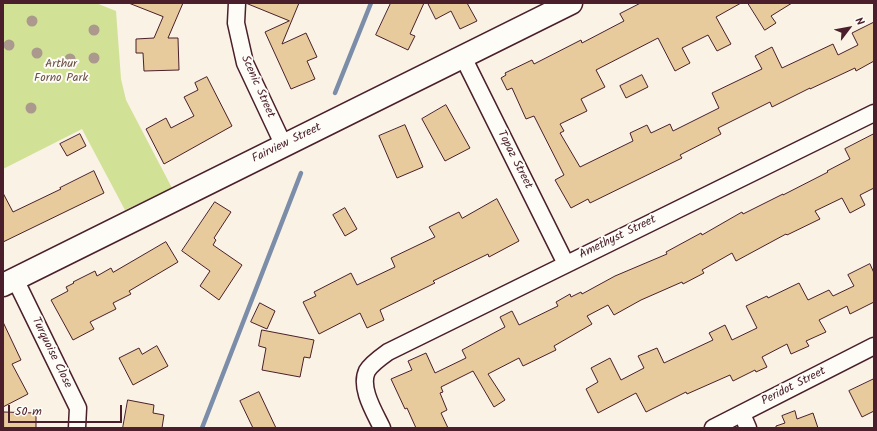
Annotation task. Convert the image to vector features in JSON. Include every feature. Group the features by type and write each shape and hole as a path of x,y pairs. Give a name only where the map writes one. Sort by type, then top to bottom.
{"street":[{"name":"Scenic Street","path":"237,3 236,23 244,64 284,146"},
{"name":"Fairview Street","path":"9,282 571,3"},
{"name":"Topaz Street","path":"462,57 566,264"},
{"name":"Amethyst Street","path":"382,428 368,400 365,382 367,372 388,352 874,113"},
{"name":"Turquoise Close","path":"9,282 78,408 77,428"},
{"name":"Peridot Street","path":"713,428 745,421 874,346"}],"green space":[{"name":"Arthur Forno Park","path":"3,3 96,3 116,11 121,79 126,100 172,188 125,210 82,129 3,169"}],"building":[{"path":"129,3 183,3 168,38 178,38 179,70 144,71 143,53 136,53 136,39 154,38 163,17"},
{"path":"246,3 299,3 282,44 306,33 317,57 307,61 315,79 291,89 265,32 289,21"},
{"path":"391,3 424,3 410,34 415,36 408,50 376,35"},
{"path":"428,3 467,3 477,21 460,29 451,11 436,19"},
{"path":"641,3 741,3 716,17 731,44 717,51 708,35 682,48 690,63 675,71 658,38 596,70 605,87 581,99 587,111 560,124 564,131 560,133 580,167 633,141 630,133 647,125 651,133 670,124 673,131 719,108 712,93 762,69 755,56 772,47 782,68 833,44 838,55 858,45 852,33 874,22 874,61 856,71 855,68 772,107 770,102 718,128 721,134 680,155 682,158 590,203 588,199 571,208 555,180 564,175 534,116 526,119 512,88 507,90 501,78 506,75 505,73 532,60 534,64 581,40 582,43 624,21 620,14"},
{"path":"748,3 792,3 771,16 776,23 765,30"},
{"path":"642,75 648,87 626,98 620,86"},
{"path":"207,77 232,126 164,164 146,129 166,118 171,128 194,116 184,97 198,90 195,83"},
{"path":"446,105 470,148 445,161 422,119"},
{"path":"405,125 423,167 397,178 379,136"},
{"path":"80,134 86,146 67,156 60,144"},
{"path":"874,134 874,188 860,195 865,205 850,213 842,198 815,211 820,219 787,235 786,234 736,261 732,253 702,270 704,273 683,284 682,282 641,300 614,315 608,305 587,316 592,324 554,346 556,350 523,366 519,358 488,374 505,400 494,407 473,371 441,387 443,392 440,393 447,410 441,413 448,428 416,428 391,379 412,370 408,361 426,353 435,373 466,358 462,350 505,327 500,317 512,311 519,325 558,306 556,302 570,294 571,297 581,292 582,294 615,276 667,254 666,252 701,233 702,235 742,212 743,214 828,172 827,171 850,159 845,149"},
{"path":"94,171 104,193 3,242 3,193 13,212"},
{"path":"497,199 519,241 489,257 488,254 433,281 435,283 380,310 384,320 367,328 360,313 319,334 303,302 316,296 314,292 351,273 357,285 395,267 391,258 435,237 429,227 459,212 462,218"},
{"path":"215,202 231,212 214,238 216,240 213,245 242,265 219,300 200,286 210,271 182,251"},
{"path":"345,208 357,229 345,236 333,215"},
{"path":"166,242 178,262 129,291 131,294 113,303 116,309 90,322 94,329 73,340 51,300 68,291 66,287 74,283 73,282 95,271 97,276 111,268 113,272"},
{"path":"870,264 874,273 874,302 850,314 847,306 819,320 826,332 806,341 809,346 791,354 787,344 762,357 767,367 756,372 755,370 733,381 730,375 687,394 686,392 646,412 636,393 598,413 586,389 598,382 591,368 610,358 621,380 644,368 638,356 657,348 664,363 713,340 709,333 725,325 732,340 757,328 746,306 767,296 768,298 799,283 808,300 829,290 833,296 854,286 848,275"},
{"path":"260,303 275,311 267,329 251,322"},
{"path":"3,322 21,360 12,364 28,394 3,407"},
{"path":"262,330 314,340 310,358 304,357 300,377 262,370 266,348 259,346"},
{"path":"157,346 168,366 133,385 119,358 139,348 142,354"},
{"path":"874,379 874,411 862,417 849,391"},
{"path":"259,392 276,428 253,428 240,401"},
{"path":"128,400 154,405 153,413 164,415 162,428 123,428"},
{"path":"795,411 797,419 813,413 818,428 776,428 776,426 785,423 782,416"},
{"path":"4,412 36,413 36,428 4,428"}],"waterway":[{"path":"335,93 371,3"},
{"path":"202,428 301,173"}]}
